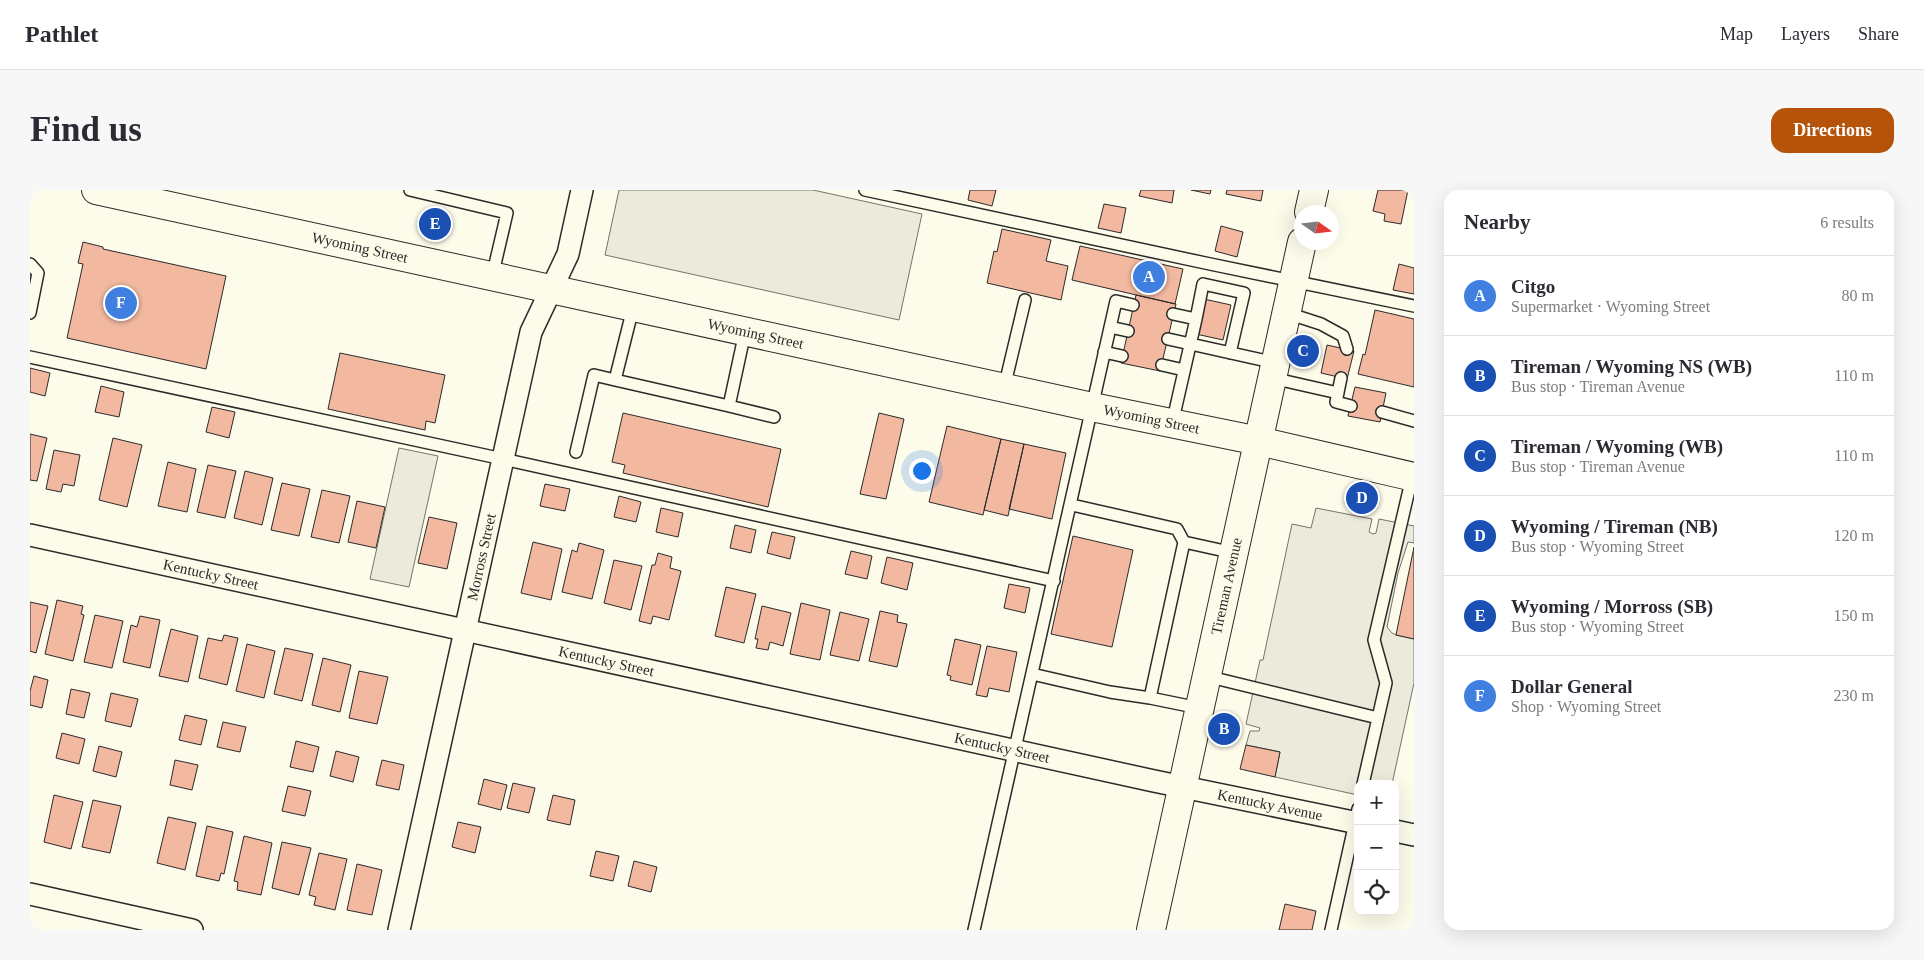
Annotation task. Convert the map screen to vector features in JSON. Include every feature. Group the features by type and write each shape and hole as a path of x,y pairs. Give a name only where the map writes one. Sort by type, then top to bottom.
{"street":[{"name":"Wyoming Street","path":"96,190 633,308 1259,441 1413,477"},
{"name":"Morross Street","path":"399,930 532,327 568,254 582,190"},
{"path":"1311,205 1314,190"},
{"name":"Tireman Avenue","path":"1151,930 1300,250"},
{"name":"Kentucky Street","path":"30,535 1183,787"},
{"name":"Kentucky Avenue","path":"1183,787 1354,817"},
{"path":"1399,832 1414,834"},
{"path":"30,894 192,930"}],"lane":[{"path":"410,190 507,213 492,277"},
{"path":"865,190 1414,306"},
{"path":"30,264 38,273 30,314"},
{"path":"1230,353 1249,272"},
{"path":"1172,424 1204,284 1244,293"},
{"path":"1004,388 1025,300"},
{"path":"974,930 1072,505 1116,302 1133,305"},
{"path":"615,380 633,308"},
{"path":"1287,313 1321,324 1343,336 1347,349"},
{"path":"1173,314 1196,318"},
{"path":"1110,327 1128,331"},
{"path":"729,406 745,332"},
{"path":"1168,339 1230,353 1338,393"},
{"path":"1104,352 1122,356"},
{"path":"30,357 503,459 1054,582"},
{"path":"1162,365 1184,370"},
{"path":"576,452 594,375 774,417"},
{"path":"1341,378 1336,402 1351,406"},
{"path":"1382,412 1414,421"},
{"path":"1364,780 1386,683 1374,640 1413,477"},
{"path":"1072,505 1177,529 1184,542 1150,698"},
{"path":"1184,542 1234,553"},
{"path":"1032,674 1110,692 1199,708"},
{"path":"1206,676 1378,718"},
{"path":"1331,930 1355,825"}],"shaded area":[{"path":"619,190 813,190 922,214 899,320 605,255"},
{"path":"399,448 438,456 409,587 370,579"},
{"path":"1316,508 1372,519 1369,532 1373,534 1376,533 1379,519 1414,526 1414,543 1408,542 1398,573 1387,627 1396,635 1414,639 1414,683 1393,780 1354,780 1354,794 1275,777 1280,752 1246,745 1250,731 1259,731 1260,728 1246,724 1260,660 1263,660 1292,524 1311,528"}],"building":[{"path":"970,190 996,190 992,206 968,200"},
{"path":"1141,190 1174,190 1172,203 1139,196"},
{"path":"1191,190 1211,190 1210,194"},
{"path":"1227,190 1263,190 1261,201 1226,194"},
{"path":"1378,190 1408,190 1401,224 1384,221 1385,214 1373,211"},
{"path":"1104,204 1126,208 1121,233 1098,228"},
{"path":"1221,226 1243,232 1237,257 1215,251"},
{"path":"1002,229 1051,240 1046,261 1068,266 1061,300 987,283 994,251 997,252"},
{"path":"83,242 103,247 103,249 226,276 206,369 67,338 83,264 78,263"},
{"path":"1080,246 1183,269 1175,304 1072,280"},
{"path":"1399,264 1414,268 1414,294 1393,290"},
{"path":"1136,295 1176,304 1160,371 1121,363"},
{"path":"1204,299 1231,305 1223,340 1196,334"},
{"path":"1375,310 1414,319 1414,387 1358,374 1363,354 1365,355"},
{"path":"1327,345 1354,351 1347,379 1321,373"},
{"path":"340,353 445,375 435,423 426,421 425,430 328,409"},
{"path":"30,368 50,373 45,396 30,392"},
{"path":"101,386 124,392 119,417 95,412"},
{"path":"1355,387 1386,393 1380,422 1348,416"},
{"path":"212,407 235,412 229,438 206,432"},
{"path":"623,413 781,449 768,507 623,473 625,465 612,462"},
{"path":"879,413 904,419 886,499 860,494"},
{"path":"947,426 1001,439 983,515 929,502"},
{"path":"30,434 47,438 37,481 30,480"},
{"path":"113,438 142,445 127,507 99,500"},
{"path":"1001,439 1024,444 1008,516 984,510"},
{"path":"1024,444 1066,453 1052,519 1009,509"},
{"path":"54,450 80,455 74,486 63,484 61,492 46,489"},
{"path":"168,462 196,469 187,512 158,506"},
{"path":"208,465 236,471 225,518 197,512"},
{"path":"245,471 273,478 262,525 234,518"},
{"path":"282,483 310,489 299,536 271,530"},
{"path":"545,484 570,489 565,511 540,506"},
{"path":"322,490 350,496 339,543 311,537"},
{"path":"619,496 641,502 636,522 614,517"},
{"path":"357,501 385,507 376,548 348,542"},
{"path":"661,508 683,513 678,537 656,532"},
{"path":"429,517 457,523 447,569 418,563"},
{"path":"735,525 756,530 751,553 730,548"},
{"path":"772,532 795,537 790,559 767,553"},
{"path":"1073,536 1133,550 1112,647 1051,634"},
{"path":"533,542 562,549 551,600 521,593"},
{"path":"579,543 604,550 592,599 562,592 572,550 577,552"},
{"path":"1414,547 1414,639 1396,635"},
{"path":"851,551 872,556 867,579 845,574"},
{"path":"658,553 672,557 670,568 681,571 669,620 653,616 651,624 639,621 652,565 655,565"},
{"path":"887,557 913,563 907,590 881,583"},
{"path":"614,560 642,566 631,610 604,603"},
{"path":"1009,584 1030,588 1025,613 1004,608"},
{"path":"726,587 756,594 744,643 715,636"},
{"path":"57,600 83,606 81,614 84,615 73,661 45,654"},
{"path":"30,602 48,606 36,653 30,651"},
{"path":"801,603 830,610 820,660 790,654"},
{"path":"762,606 791,613 783,646 770,642 768,650 756,648 758,639 755,639"},
{"path":"880,611 898,615 897,622 907,624 897,667 869,661"},
{"path":"840,612 869,619 859,661 830,655"},
{"path":"95,615 123,621 112,668 84,662"},
{"path":"140,616 160,620 150,668 123,662 131,625 137,627"},
{"path":"171,629 198,636 188,682 159,676"},
{"path":"224,635 238,638 227,685 199,678 208,638 222,641"},
{"path":"955,639 981,645 972,685 950,680 951,676 947,675"},
{"path":"247,644 275,651 264,698 236,691"},
{"path":"987,646 1017,652 1009,692 989,688 987,697 976,695"},
{"path":"285,648 313,654 302,701 274,694"},
{"path":"323,658 351,665 340,712 312,705"},
{"path":"359,671 388,677 377,724 349,718"},
{"path":"34,676 48,680 42,708 30,705 30,691"},
{"path":"71,689 90,693 84,718 66,714"},
{"path":"111,693 138,699 131,727 105,721"},
{"path":"185,715 207,720 201,745 179,740"},
{"path":"223,722 246,727 240,752 217,747"},
{"path":"62,733 85,739 79,764 56,758"},
{"path":"296,741 319,747 313,772 290,767"},
{"path":"1246,745 1280,752 1275,777 1240,769"},
{"path":"99,746 122,752 116,777 93,771"},
{"path":"336,751 359,757 353,782 330,776"},
{"path":"175,760 198,765 192,790 170,785"},
{"path":"382,760 404,765 399,790 376,785"},
{"path":"484,779 507,785 501,810 478,804"},
{"path":"513,783 535,788 529,813 507,808"},
{"path":"288,786 311,791 305,816 282,811"},
{"path":"54,795 83,802 71,849 44,842"},
{"path":"553,795 575,800 570,825 547,820"},
{"path":"93,800 121,806 110,853 82,847"},
{"path":"168,817 196,823 185,870 157,863"},
{"path":"458,822 481,827 475,853 452,847"},
{"path":"207,826 233,832 224,874 221,873 219,881 196,876"},
{"path":"244,836 272,843 261,895 237,890 238,882 234,881"},
{"path":"282,842 311,848 299,895 272,888"},
{"path":"596,851 619,856 613,881 590,876"},
{"path":"319,853 347,859 335,910 314,905 316,897 309,895"},
{"path":"634,861 657,867 651,892 628,886"},
{"path":"357,864 382,870 372,915 347,910"},
{"path":"1285,904 1316,911 1312,930 1279,930"}],"place":[{"name":"Wyoming / Morross (SB)","path":"435,224"},
{"name":"Citgo","path":"1149,277"},
{"name":"Dollar General","path":"121,303"},
{"name":"Tireman / Wyoming (WB)","path":"1303,351"},
{"name":"Wyoming / Tireman (NB)","path":"1362,498"},
{"name":"Tireman / Wyoming NS (WB)","path":"1224,729"}]}
